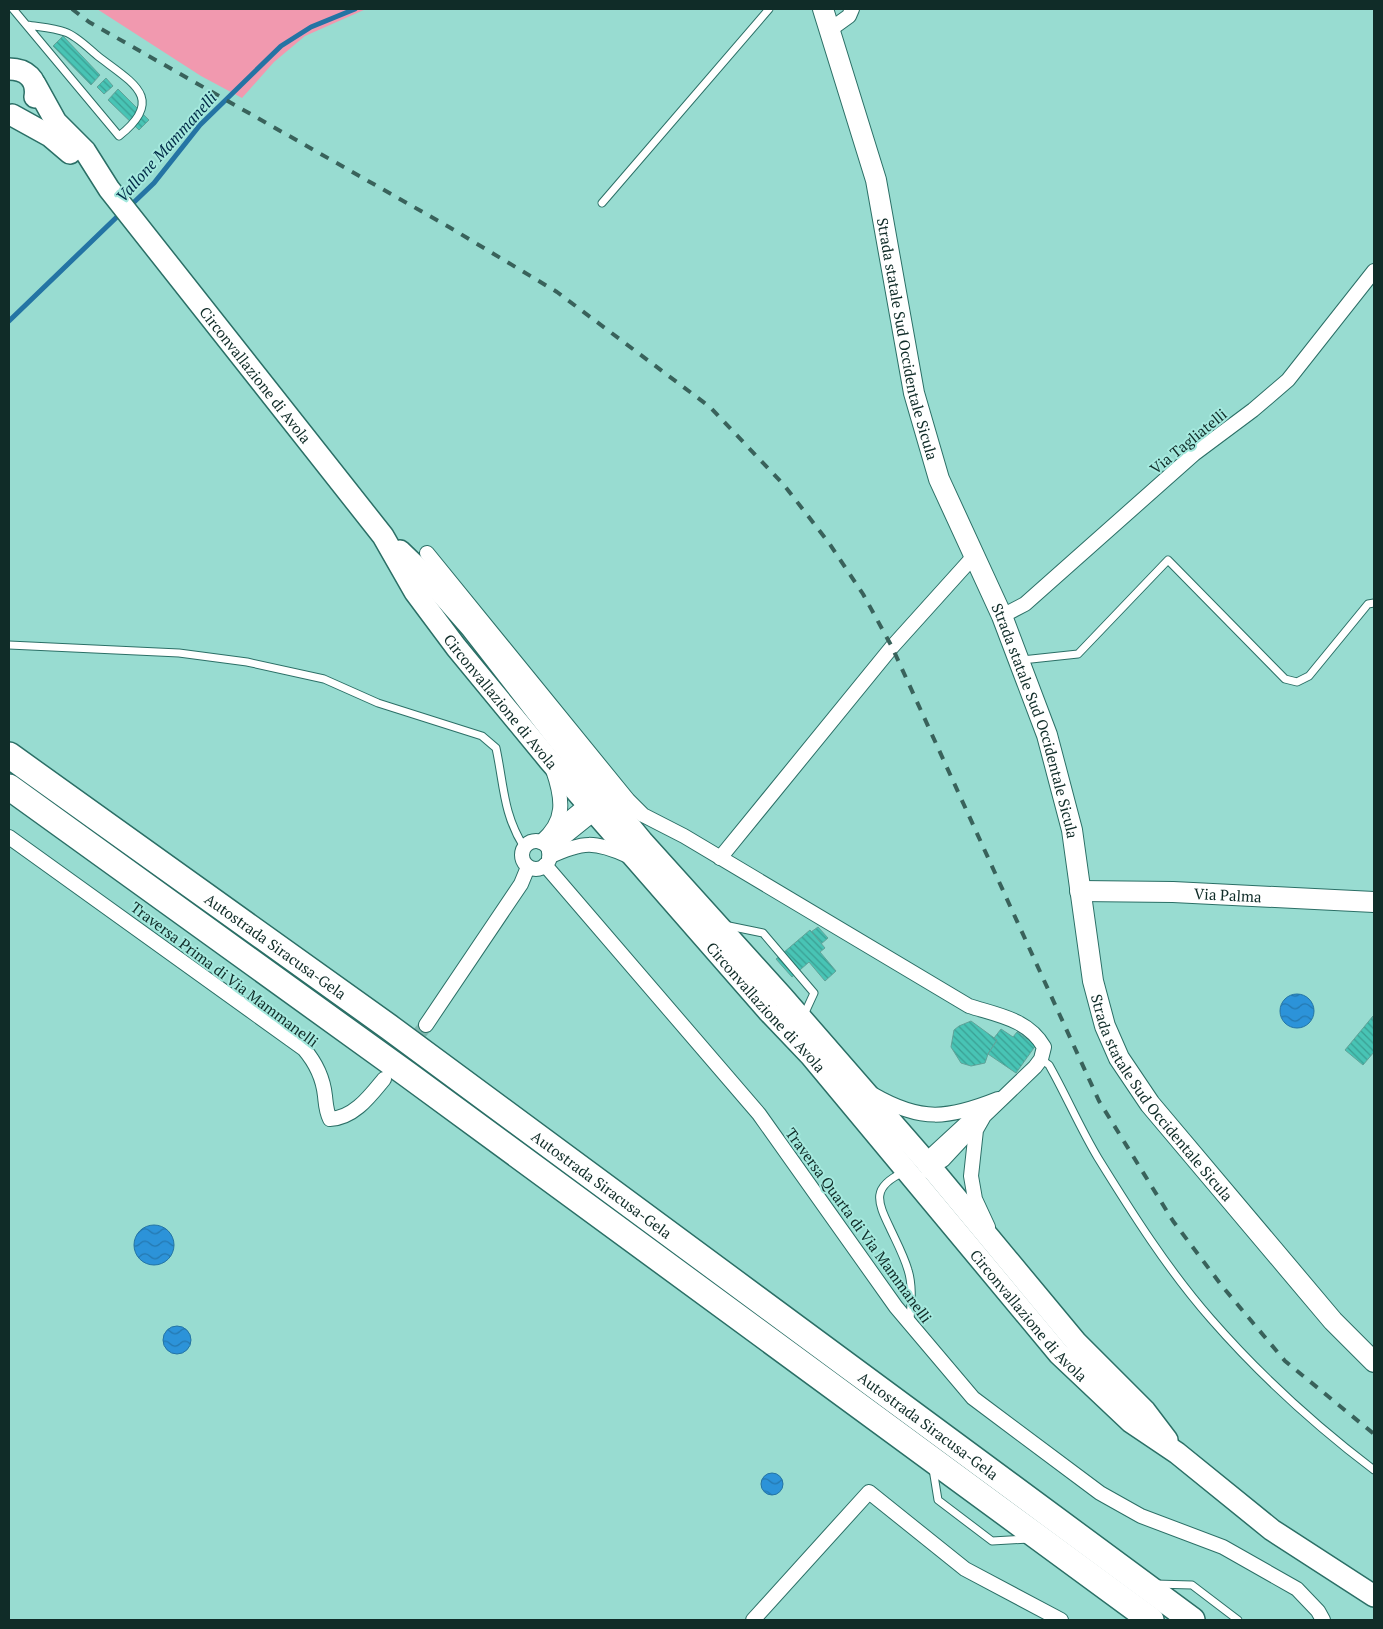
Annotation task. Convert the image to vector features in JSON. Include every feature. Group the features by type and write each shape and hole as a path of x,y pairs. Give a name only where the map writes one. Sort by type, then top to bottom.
{"highway":[{"name":"Autostrada Siracusa-Gela","path":"9,755 389,1027 1192,1620"},
{"name":"Autostrada Siracusa-Gela","path":"9,787 415,1080 1151,1620"}],"main road":[{"name":"Strada statale Sud Occidentale Sicula","path":"824,9 876,180 914,392 939,480 1002,616 1047,735 1072,830 1093,982 1105,1026 1119,1058 1156,1112 1333,1321 1374,1362"},
{"path":"10,115 20,114 32,106 36,91 19,70"},
{"path":"19,70 56,122 85,151 109,189"},
{"path":"10,115 60,144 109,189"},
{"name":"Circonvallazione di Avola","path":"109,189 383,536 415,592 456,647 549,760 598,802 714,922 802,1019 1076,1342 1145,1411 1177,1453"},
{"name":"Circonvallazione di Avola","path":"383,536 428,578 470,627 598,802 634,859 811,1056 1059,1354 1131,1422 1177,1453 1272,1530 1374,1596"},
{"name":"Via Palma","path":"1080,891 1173,892 1374,902"}],"street":[{"path":"831,29 848,16 852,9"},
{"name":"Via Tagliatelli","path":"1002,616 1024,604 1167,478 1288,380 1374,271"},
{"path":"427,553 628,800 643,815 720,858 969,1006 1018,1021 1036,1034 1044,1047 1041,1058 1001,1098 986,1110 943,1160 928,1166 906,1169"},
{"path":"720,858 892,646 974,556"},
{"path":"546,854 532,842 524,847 522,858 528,867 537,869 546,854 560,812 560,799 549,760"},
{"path":"554,831 598,802"},
{"path":"546,854 598,802"},
{"name":"Traversa Prima di Via Mammanelli","path":"9,837 304,1049 315,1062 321,1075 326,1110 330,1120 339,1119 352,1112 384,1079"},
{"path":"546,854 586,843 605,845 634,859"},
{"name":"Traversa Quarta di Via Mammanelli","path":"546,854 759,1114 910,1323 973,1398 1100,1493 1141,1516 1222,1547 1297,1589 1318,1611 1323,1620"},
{"path":"426,1026 521,884 528,867"},
{"path":"861,1088 899,1108 929,1116 986,1110"},
{"path":"986,1110 976,1130 971,1176 976,1198 997,1248"},
{"path":"924,1191 928,1166"},
{"path":"753,1620 869,1492 965,1569 989,1584 1061,1620"}],"lane":[{"path":"13,9 119,136 136,123 142,110 142,98 134,83 66,32 27,25"},
{"path":"602,203 770,9"},
{"path":"1019,661 1078,654 1168,560 1285,679 1297,682 1309,676 1368,604 1374,603"},
{"path":"9,645 179,653 247,662 324,679 378,703 482,736 496,748 504,802 512,828 524,847"},
{"path":"714,922 764,933 814,993 802,1019"},
{"path":"1041,1058 1049,1064 1097,1156 1173,1271 1210,1319 1295,1403 1348,1450 1374,1470"},
{"path":"906,1169 884,1187 879,1198 881,1213 909,1272 911,1292 910,1323"},
{"path":"1143,1584 1192,1585 1238,1620"}],"shaded area":[{"path":"97,9 366,9 305,36 274,62 242,98 201,76"}],"water":[{"path":"1297,994 1309,999 1314,1011 1309,1023 1297,1028 1285,1023 1280,1011 1285,999"},
{"path":"158,1225 165,1228 171,1234 174,1245 173,1253 165,1262 158,1265 150,1265 143,1262 135,1253 134,1241 137,1234 146,1226"},
{"path":"177,1326 187,1330 191,1340 187,1350 177,1354 167,1350 163,1340 167,1330"},
{"path":"772,1473 780,1476 783,1484 780,1492 772,1495 764,1492 761,1484 764,1476"}],"building":[{"path":"63,36 100,75 91,85 53,46"},
{"path":"106,78 113,86 104,94 97,87"},
{"path":"118,89 149,120 139,130 108,100"},
{"path":"818,927 828,938 821,944 811,932"},
{"path":"810,930 825,948 820,952 836,971 825,981 809,962 792,977 776,959"},
{"path":"1373,1016 1374,1052 1363,1065 1345,1050"},
{"path":"971,1021 997,1040 988,1054 985,1063 971,1066 961,1063 951,1047 954,1030"},
{"path":"1001,1029 1013,1037 1017,1032 1036,1045 1016,1073 988,1054 997,1040 994,1038"}],"waterway":[{"name":"Vallone Mammanelli","path":"129,207 154,183 200,125 281,46 311,27 355,9"},
{"name":"Vallone Mammanelli","path":"9,321 122,212"}],"tunnel":[{"path":"391,1070 426,1025"}],"railway":[{"path":"72,9 89,22 449,227 557,292 710,407 784,485 829,543 863,594 892,647 1099,1101 1173,1221 1222,1286 1285,1361 1374,1434"}]}
